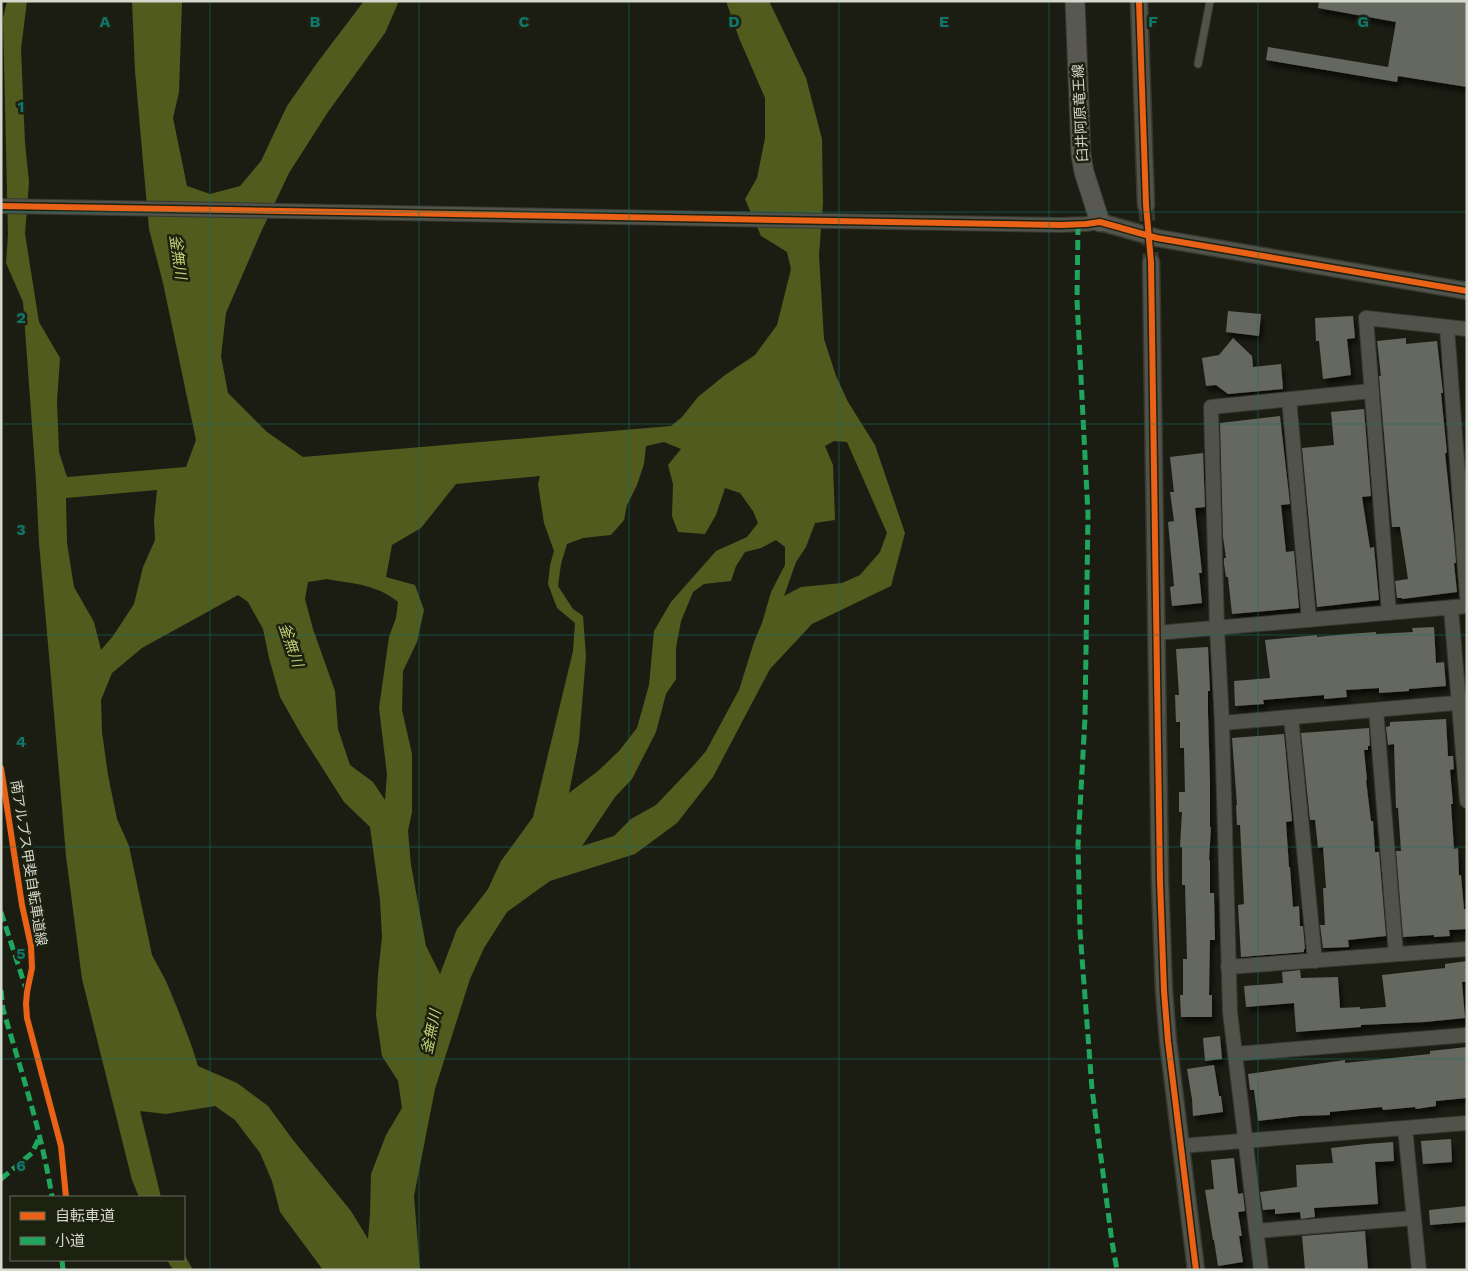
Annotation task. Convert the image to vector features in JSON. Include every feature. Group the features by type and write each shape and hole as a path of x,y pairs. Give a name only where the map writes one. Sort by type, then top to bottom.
{"main road":[{"name":"臼井阿原竜王線","path":"1076,1 1081,155 1084,172 1100,222"}],"street":[{"path":"1139,1 1146,205"},
{"path":"1,206 1063,225 1100,222 1157,238 1467,291"},
{"path":"1151,262 1160,871 1164,991 1180,1146 1196,1270"},
{"path":"1389,613 1366,318 1467,329"},
{"path":"1447,327 1467,596"},
{"path":"1260,1270 1230,1012 1211,407 1371,391"},
{"path":"1289,399 1309,620"},
{"path":"1156,633 1467,606"},
{"path":"1451,608 1462,702 1467,801"},
{"path":"1222,723 1462,702"},
{"path":"1376,710 1396,954"},
{"path":"1291,717 1315,961"},
{"path":"1228,967 1467,949"},
{"path":"1235,1054 1467,1035"},
{"path":"1180,1146 1467,1123"},
{"path":"1405,1128 1419,1270"},
{"path":"1256,1232 1414,1218"}],"lane":[{"path":"1198,64 1210,1"}],"water":[{"name":"釜無川","path":"7,1 27,1 21,49 25,143 29,182 25,234 39,322 60,358 57,401 59,452 67,477 186,467 196,440 163,283 149,229 135,71 132,1 182,1 179,92 173,118 187,186 210,194 240,186 261,161 287,106 364,1 399,1 385,33 328,112 289,173 261,232 226,313 221,356 228,393 267,432 303,457 671,426 682,417 698,397 725,375 755,355 777,325 791,269 787,252 761,236 745,199 757,178 765,138 765,98 739,38 726,1 769,1 806,78 822,139 823,203 819,255 824,339 836,376 848,402 875,445 905,533 891,586 812,624 770,669 713,777 677,823 635,854 550,881 507,912 484,948 470,979 435,1089 414,1196 420,1270 323,1270 280,1212 272,1181 260,1153 235,1120 215,1106 166,1114 140,1111 161,1196 139,1196 132,1180 82,979 66,856 39,543 23,302 6,263 8,235 3,18","holes":["834,441 847,442 887,533 880,552 860,575 842,583 801,587 784,596 796,562 806,547 815,523 835,520 833,465 825,446","664,442 681,449 668,465 673,484 672,516 678,532 705,534 716,515 725,488 740,493 753,511 758,523 747,537 716,551 671,602 654,631 649,685 637,728 619,751 598,771 569,793 579,741 586,656 583,616 573,609 558,586 561,564 567,544 583,538 611,535 624,520 627,505 637,485 644,464 646,446","540,476 538,484 544,523 554,551 548,584 557,608 575,623 573,651 533,817 501,861 488,889 457,929 440,974 426,946 411,865 408,831 412,812 412,754 402,710 403,671 417,642 424,610 415,585 386,577 392,545 421,528 456,484","157,490 154,520 155,540 143,567 134,604 113,636 101,650 94,622 74,587 67,543 66,498","776,540 785,547 785,565 771,592 739,690 706,751 656,805 631,819 614,836 582,846 615,797 632,779 656,732 666,694 676,679 676,648 681,621 693,592 704,584 731,581 736,566 745,552 761,548","327,579 356,584 373,588 398,602 396,618 389,637 379,708 387,774 385,800 373,782 350,765 338,729 335,691 313,629 305,599 308,582","238,595 248,602 263,629 280,697 302,736 344,802 370,827 380,900 382,937 376,1015 382,1056 398,1081 402,1108 386,1135 371,1174 368,1239 351,1211 268,1106 237,1083 198,1066 166,981 152,955 129,846 117,819 102,732 101,700 112,673 142,648"]},
{"path":"185,1256 193,1270 173,1270 168,1261 185,1261"}],"building":[{"path":"1319,1 1467,1 1467,87 1398,76 1397,82 1266,60 1268,47 1388,67 1396,22 1318,8"},
{"path":"1228,311 1261,314 1259,336 1226,332"},
{"path":"1353,316 1355,338 1347,339 1351,375 1323,379 1319,341 1316,341 1315,318"},
{"path":"1233,338 1252,356 1253,367 1281,364 1283,389 1228,394 1216,385 1206,386 1202,358 1219,355"},
{"path":"1406,338 1406,344 1437,341 1443,393 1441,393 1447,453 1445,453 1454,538 1457,592 1402,599 1397,598 1395,581 1408,579 1400,527 1392,527 1377,341"},
{"path":"1364,409 1371,496 1362,497 1370,548 1374,547 1379,600 1317,607 1302,448 1334,445 1331,412"},
{"path":"1280,416 1290,504 1281,505 1286,552 1294,551 1299,608 1232,614 1228,577 1226,577 1224,564 1224,558 1226,558 1223,537 1220,423"},
{"path":"1203,453 1205,507 1195,508 1202,573 1199,573 1202,603 1172,606 1170,587 1174,586 1168,522 1174,521 1170,492 1174,492 1170,457"},
{"path":"1434,627 1436,663 1444,662 1446,686 1379,693 1379,688 1346,690 1347,697 1324,699 1324,695 1263,700 1264,704 1235,706 1234,681 1270,678 1265,640 1317,635 1317,637 1376,632 1376,634 1413,632 1412,628"},
{"path":"1208,647 1211,827 1209,860 1210,893 1214,893 1215,940 1210,940 1209,995 1212,995 1212,1017 1181,1017 1180,995 1183,995 1183,959 1187,959 1185,885 1182,885 1182,847 1180,847 1182,812 1179,812 1179,792 1185,792 1184,748 1180,748 1180,722 1176,722 1175,695 1179,695 1176,649"},
{"path":"1446,719 1448,756 1453,756 1454,769 1450,770 1454,849 1458,848 1459,875 1461,875 1464,909 1467,909 1467,929 1449,930 1450,936 1403,937 1396,851 1401,851 1398,808 1396,808 1394,744 1388,745 1386,727 1390,726 1390,722"},
{"path":"1369,728 1370,746 1368,746 1368,750 1364,750 1366,780 1371,821 1373,821 1375,852 1379,852 1386,936 1348,940 1349,947 1323,948 1320,925 1325,925 1323,888 1326,888 1323,847 1318,848 1315,820 1310,820 1301,733"},
{"path":"1284,734 1292,821 1286,822 1289,867 1293,907 1299,906 1300,926 1303,926 1305,949 1304,952 1241,957 1238,905 1244,904 1240,825 1237,825 1232,738"},
{"path":"1467,961 1467,982 1462,982 1465,1018 1361,1025 1361,1027 1296,1032 1294,1003 1246,1007 1244,986 1283,983 1282,972 1300,970 1301,978 1338,977 1340,1008 1386,1007 1382,975 1445,968 1445,964"},
{"path":"1220,1036 1222,1059 1205,1061 1203,1038"},
{"path":"1467,1047 1467,1098 1436,1101 1436,1106 1416,1109 1415,1107 1383,1110 1382,1107 1330,1112 1330,1115 1299,1116 1258,1121 1254,1090 1250,1090 1248,1074 1345,1060 1345,1063 1430,1054 1430,1051"},
{"path":"1214,1065 1223,1112 1193,1116 1187,1069"},
{"path":"1451,1139 1452,1162 1423,1164 1421,1141"},
{"path":"1393,1142 1394,1161 1375,1162 1378,1204 1314,1208 1315,1217 1301,1219 1300,1212 1275,1214 1275,1209 1263,1210 1260,1192 1297,1187 1296,1165 1333,1163 1331,1148"},
{"path":"1234,1158 1238,1194 1243,1193 1245,1211 1238,1212 1242,1236 1239,1236 1243,1262 1218,1266 1205,1190 1214,1189 1211,1160"},
{"path":"1467,1206 1467,1222 1430,1225 1429,1210"},
{"path":"1365,1231 1368,1270 1305,1270 1302,1236"}],"tunnel":[{"path":"1146,205 1151,262"}],"marked path":[{"path":"1078,225 1077,300 1088,514 1085,718 1078,845 1080,931 1092,1089 1117,1270"},
{"path":"1,912 26,989"},
{"path":"1,990 3,1009 37,1126 52,1196"},
{"path":"1,1179 32,1153 40,1136"},
{"path":"62,1261 63,1270"}],"cycle path":[{"path":"1139,1 1146,205 1151,262 1160,881 1164,991 1168,1041 1196,1270"},
{"path":"1,206 1061,225 1100,222 1157,238 1467,291"},
{"name":"南アルプス甲斐自転車道線","path":"1,768 22,905 31,946 32,968 27,992 27,1018 61,1146 66,1196"}]}
